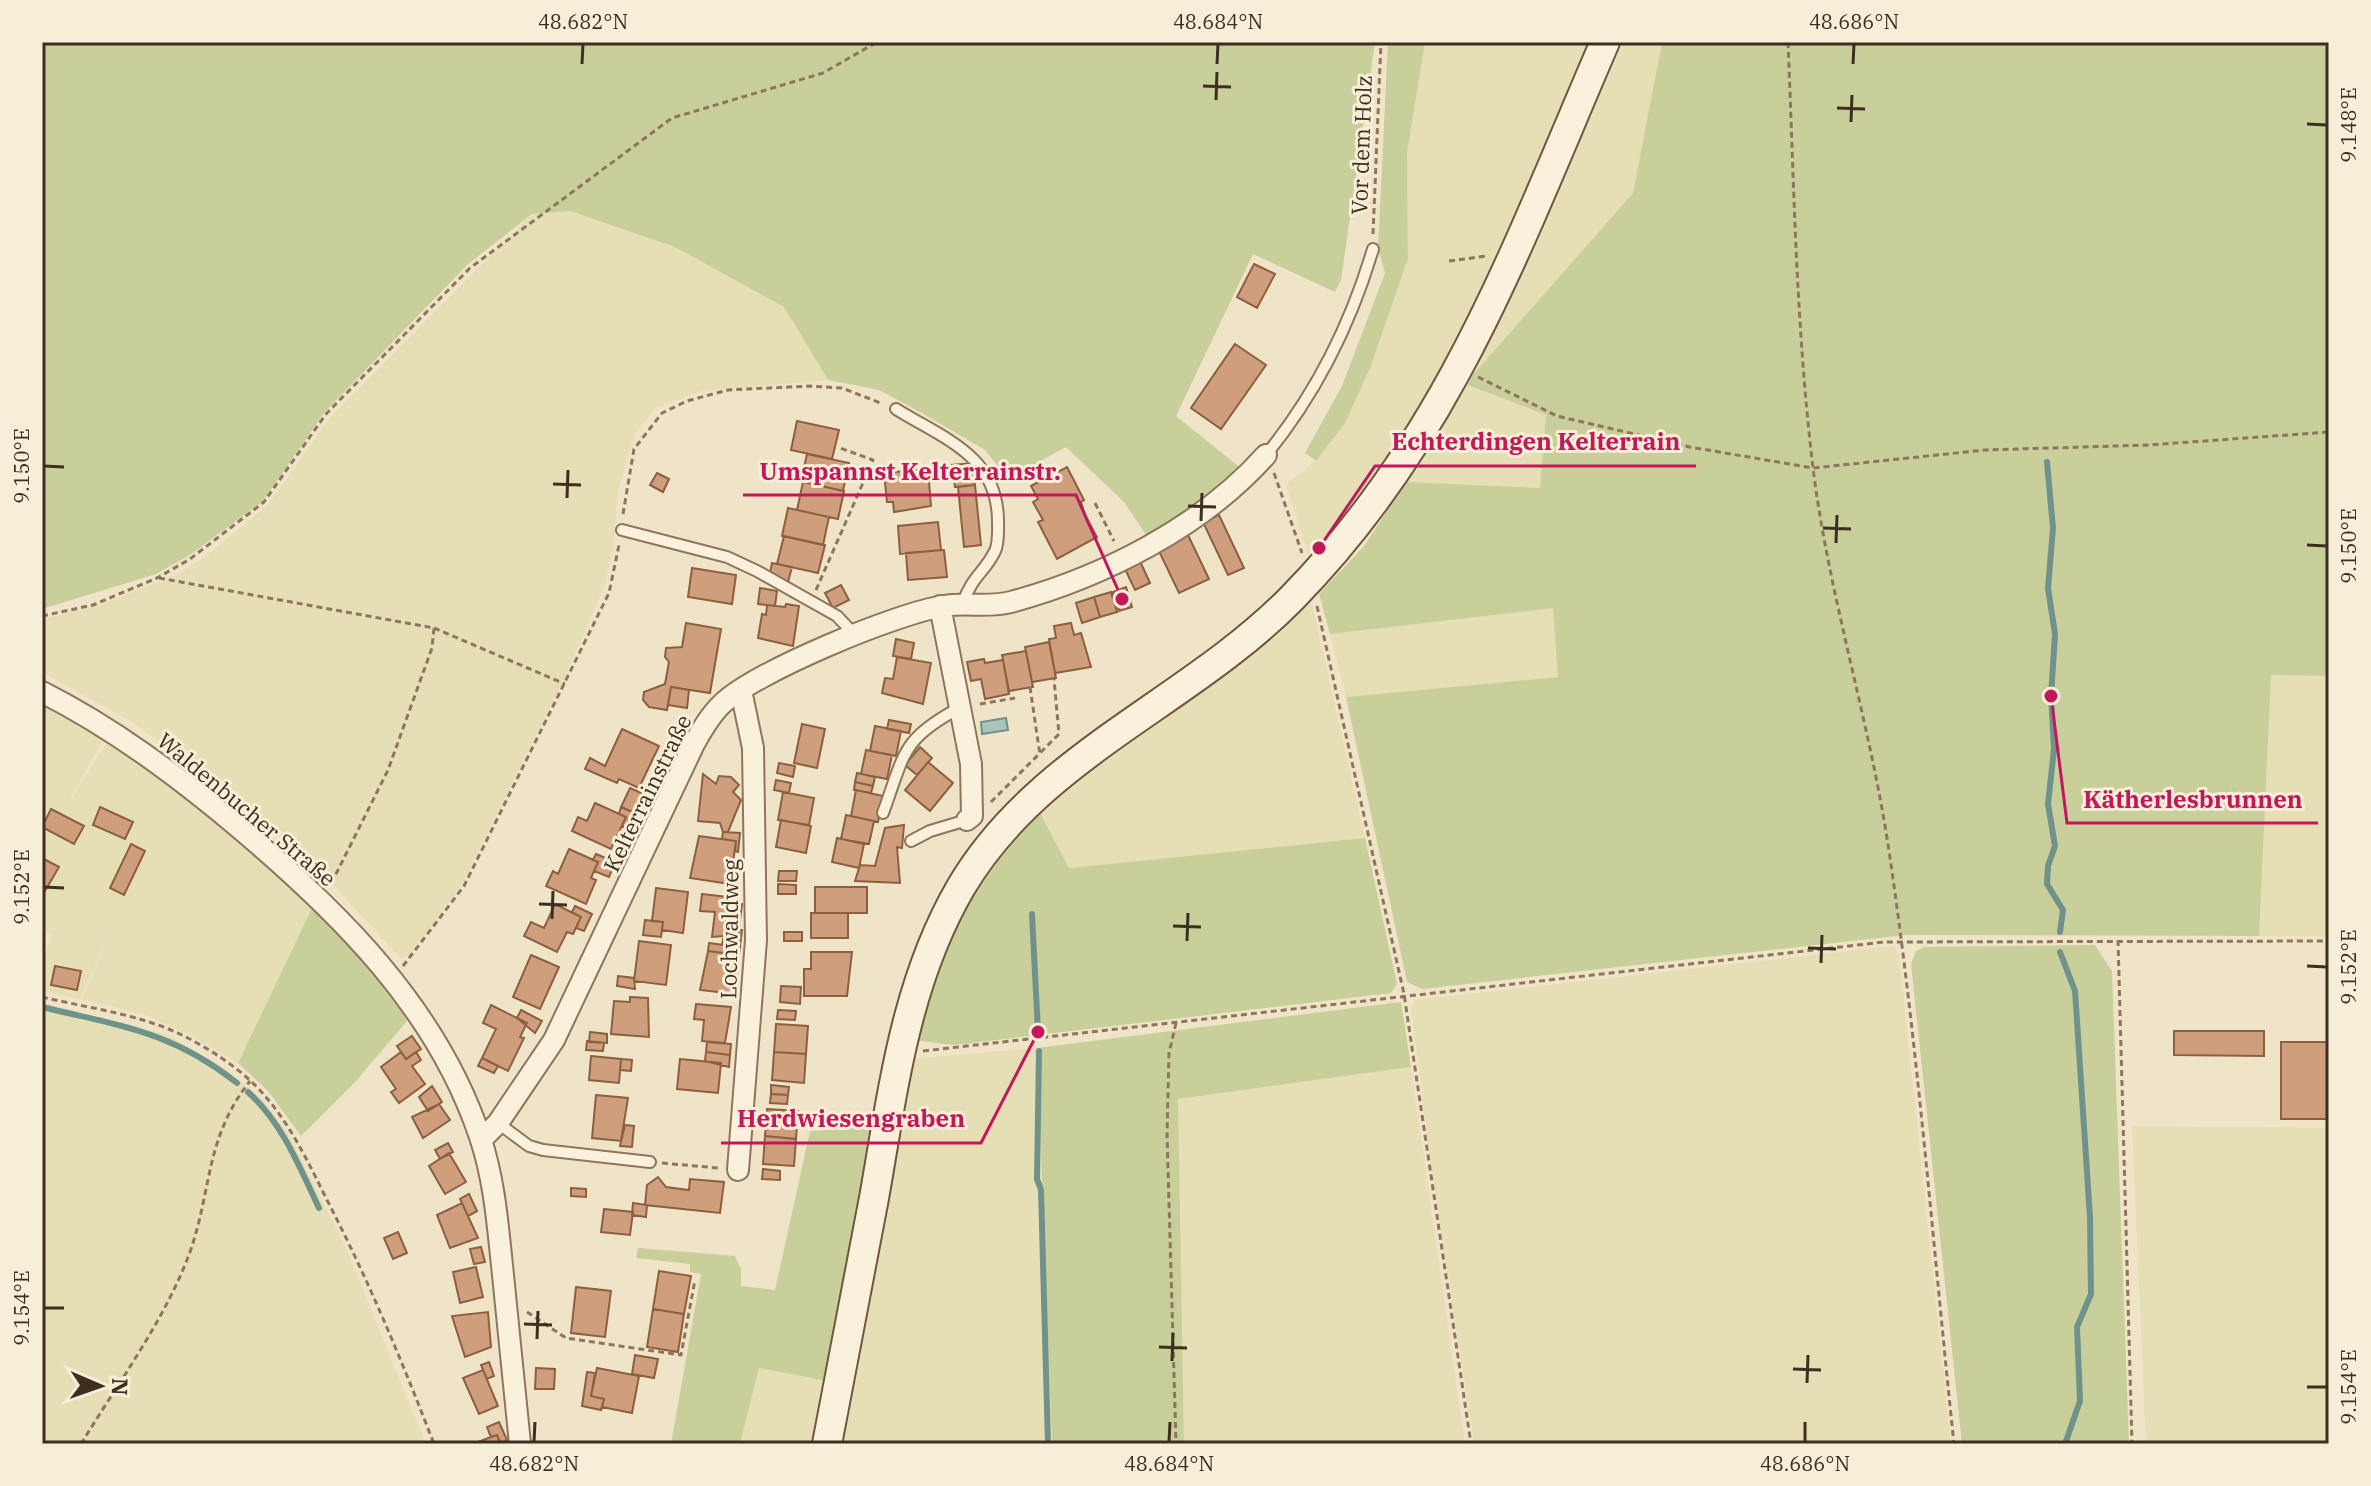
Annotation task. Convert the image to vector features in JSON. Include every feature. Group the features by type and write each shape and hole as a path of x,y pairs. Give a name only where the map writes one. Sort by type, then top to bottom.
{"main road":[{"path":"827,1444 900,1052 917,985 941,925 975,865 1000,833 1048,785 1247,638 1344,544 1386,489 1461,367 1605,42"}],"street":[{"name":"Kelterrainstraße","path":"481,1140 498,1123 532,1076 571,1008 694,744 722,704 741,690 855,635 940,606 1006,604 1068,585 1209,509 1266,455"},
{"path":"940,606 971,764 969,818"},
{"name":"Lochwaldweg","path":"738,1170 756,940 753,748 741,690"},
{"name":"Waldenbucher Straße","path":"42,692 86,716 167,770 261,847 319,900 392,978 438,1043 481,1140 497,1216 520,1444"}],"lane":[{"path":"1266,455 1290,426 1317,378 1359,297 1373,249"},
{"path":"896,409 969,454 982,465 992,483 998,501 996,550 970,581 963,603"},
{"path":"622,530 727,557 837,616 855,635"},
{"path":"883,813 909,743 931,723 961,707"},
{"path":"911,841 969,818"},
{"path":"498,1123 529,1146 543,1150 650,1162"}],"path":[{"path":"42,616 93,605 157,578 190,559 264,502 326,414 470,268 548,207 672,118 823,73 877,42"},
{"name":"Vor dem Holz","path":"1373,249 1381,42"},
{"path":"1788,42 1795,233 1813,468 1840,617 1884,818 1902,941 1954,1444"},
{"path":"1449,261 1487,256 1510,260"},
{"path":"1461,367 1557,416 1690,447 1813,468 1985,450 2149,445 2329,432"},
{"path":"392,978 413,956 464,886 609,593 634,449 662,413 687,401 728,390 810,386 842,388 896,409"},
{"path":"811,601 873,460 840,448"},
{"path":"1266,455 1283,496 1309,580 1342,707 1404,994 1471,1444"},
{"path":"1095,503 1111,535"},
{"path":"157,578 434,628 565,684"},
{"path":"319,900 337,875 388,770 432,648 434,628"},
{"path":"969,818 1059,734 1054,679"},
{"path":"1030,687 1040,755"},
{"path":"961,707 1015,698"},
{"path":"2118,940 2132,1444"},
{"path":"900,1052 1902,941 2329,941"},
{"path":"42,997 133,1018 182,1035 233,1066 250,1081 289,1127 351,1245 391,1333 434,1444"},
{"path":"1176,1023 1169,1053 1167,1134 1176,1444"},
{"path":"81,1444 150,1331 189,1253 217,1135 230,1106 250,1081"},
{"path":"650,1162 715,1168"},
{"path":"506,1300 566,1338 681,1355 695,1280"}],"shaded area":[{"path":"1425,42 1593,42 1457,353 1357,513 1339,521 1308,555 1286,484 1316,461 1370,368 1408,260 1407,154"},
{"path":"1624,42 1662,42 1633,193 1472,376"},
{"path":"571,211 675,247 784,307 828,380 702,391 655,408 635,434 618,490 614,543 605,585 563,681 462,884 409,955 401,958 335,887 233,795 132,722 42,672 42,619 99,605 179,574 206,556 267,506 329,419 532,214"},
{"path":"1468,385 1546,415 1540,488 1406,482"},
{"path":"1309,601 1313,607 1365,838 1069,868 1039,811 1070,780 1243,657"},
{"path":"1553,607 1559,677 1346,697 1330,634"},
{"path":"2271,675 2329,676 2329,936 2259,936"},
{"path":"42,702 105,736 63,812 108,741 175,785 315,902 238,1063 188,1034 145,1015 82,999 115,921 80,999 42,991 42,962 52,935 42,931"},
{"path":"1893,946 1899,955 1951,1444 1474,1444 1429,1151 1411,1008 1415,1000"},
{"path":"42,1003 166,1034 223,1067 261,1098 290,1136 346,1248 426,1444 42,1444"},
{"path":"1037,1048 1052,1444 837,1444 907,1063 919,1058"},
{"path":"1411,1067 1465,1444 1184,1444 1177,1099"},
{"path":"2132,1126 2329,1128 2329,1444 2146,1444"},
{"path":"759,1368 827,1381 817,1444 740,1444"}],"green space":[{"path":"42,42 1375,42 1341,280 1335,292 1253,254 1176,416 1242,469 1208,502 1147,536 1124,502 1066,447 1008,479 985,450 920,412 879,390 828,380 784,307 675,247 570,211 532,214 468,264 324,413 263,501 190,555 156,574 42,609"},
{"path":"1388,42 1425,42 1407,154 1408,259 1370,368 1345,423 1316,461 1305,453 1342,386 1385,273 1378,249"},
{"path":"1662,42 2329,42 2329,676 2271,675 2259,936 1906,935 1422,989 1407,982 1346,697 1558,677 1553,608 1330,634 1319,594 1364,546 1406,482 1540,488 1546,415 1468,385 1472,376 1633,193"},
{"path":"1039,811 1069,868 1365,838 1397,984 1391,993 954,1045 913,1040 947,933 990,862"},
{"path":"315,902 412,1015 356,1081 301,1136 268,1091 238,1063"},
{"path":"2095,945 2112,971 2129,1444 1962,1444 1911,964 1916,951 1924,947"},
{"path":"1401,1002 1411,1067 1178,1099 1184,1444 1052,1444 1037,1048"},
{"path":"870,1127 827,1381 759,1368 740,1444 671,1444 701,1274 690,1272 690,1264 636,1258 638,1248 735,1256 741,1269 741,1286 775,1290 810,1131"}],"water":[{"path":"1006,718 1008,730 982,734 981,722"}],"building":[{"path":"1254,264 1275,274 1257,308 1237,297"},
{"path":"1235,344 1266,365 1221,429 1191,408"},
{"path":"797,421 839,430 832,459 791,450"},
{"path":"807,454 849,463 843,491 801,481"},
{"path":"973,463 975,485 955,487 952,465"},
{"path":"1067,467 1084,500 1081,502 1085,515 1097,537 1057,559 1038,522 1043,520 1033,502 1038,499 1031,486"},
{"path":"928,469 931,506 894,512 893,502 887,502 884,473"},
{"path":"657,473 669,479 663,492 650,485"},
{"path":"803,482 844,491 838,519 797,510"},
{"path":"975,485 981,545 964,547 958,487"},
{"path":"788,508 829,517 823,545 782,536"},
{"path":"1219,515 1244,568 1228,575 1203,522"},
{"path":"938,522 941,550 900,554 898,526"},
{"path":"1187,533 1209,579 1179,593 1157,547"},
{"path":"784,536 825,545 818,573 777,564"},
{"path":"944,550 947,577 908,580 906,553"},
{"path":"1139,559 1150,583 1135,590 1124,567"},
{"path":"772,563 792,567 788,582 770,573"},
{"path":"692,568 736,575 732,604 688,597"},
{"path":"841,585 849,600 833,608 825,593"},
{"path":"1126,587 1132,607 1119,611 1113,592"},
{"path":"760,588 777,591 775,606 758,604"},
{"path":"1111,592 1117,612 1100,617 1094,597"},
{"path":"1094,597 1100,617 1082,623 1076,603"},
{"path":"786,604 799,606 793,646 758,638 762,614 766,615 767,605 785,607"},
{"path":"686,623 721,629 710,693 671,687 667,710 649,707 643,700 644,692 665,684 669,662 665,657 666,648 682,647"},
{"path":"1071,623 1074,635 1081,633 1091,667 1055,673 1049,639 1056,638 1054,626"},
{"path":"896,639 914,643 911,659 893,656"},
{"path":"1049,642 1056,678 1032,682 1025,647"},
{"path":"1026,651 1033,687 1009,691 1002,655"},
{"path":"897,657 931,663 923,704 882,693 885,678 893,679"},
{"path":"984,659 985,663 1003,660 1009,694 985,699 981,679 971,681 967,662"},
{"path":"671,687 689,690 687,708 668,705"},
{"path":"889,720 911,724 909,733 887,729"},
{"path":"802,724 825,729 817,768 794,763"},
{"path":"875,726 901,731 896,756 870,751"},
{"path":"622,729 659,746 639,788 619,779 617,783 585,769 590,758 605,766"},
{"path":"920,747 932,758 917,775 905,765"},
{"path":"866,750 892,755 887,779 861,774"},
{"path":"928,762 953,783 930,811 905,790"},
{"path":"779,763 795,766 793,777 777,773"},
{"path":"857,773 875,777 873,786 855,782"},
{"path":"703,774 716,784 719,776 731,777 739,785 733,792 741,800 728,832 723,832 720,823 698,821"},
{"path":"776,780 791,783 789,793 774,790"},
{"path":"855,782 873,786 871,793 854,790"},
{"path":"630,788 646,795 637,814 621,807"},
{"path":"856,790 883,796 878,822 851,816"},
{"path":"783,792 814,798 809,825 778,820"},
{"path":"595,803 626,817 611,849 572,831 578,817 587,821"},
{"path":"100,807 133,822 125,839 93,825"},
{"path":"621,807 637,814 631,830 622,826 626,817 619,814"},
{"path":"51,809 84,826 74,844 42,827"},
{"path":"846,815 874,821 869,844 841,839"},
{"path":"781,820 811,826 806,853 776,847"},
{"path":"904,825 902,848 897,847 900,883 855,881 860,865 875,866 885,828"},
{"path":"723,832 740,833 738,852 735,851 736,841 722,839"},
{"path":"699,836 736,841 730,884 690,878"},
{"path":"837,838 864,844 859,868 832,862"},
{"path":"131,844 145,851 124,895 110,888"},
{"path":"569,849 598,862 591,878 596,880 586,904 546,886 553,871 558,874"},
{"path":"596,854 615,862 609,877 594,871 598,862 593,860"},
{"path":"42,858 59,867 42,896"},
{"path":"779,871 797,871 796,881 778,881"},
{"path":"778,884 796,885 796,894 778,894"},
{"path":"815,887 867,887 867,913 815,913"},
{"path":"656,888 688,892 683,933 662,930 663,922 652,921"},
{"path":"702,894 729,897 728,902 742,904 738,935 712,937 715,912 700,911"},
{"path":"555,904 581,917 573,934 567,932 557,952 524,936 531,922 544,928"},
{"path":"575,906 592,914 584,931 576,928 581,917 572,912"},
{"path":"811,913 848,913 848,938 811,938"},
{"path":"645,920 663,922 661,937 643,935"},
{"path":"742,930 740,947 722,945 724,934 738,935"},
{"path":"784,932 802,932 802,941 784,941"},
{"path":"639,941 671,945 666,985 634,981"},
{"path":"709,943 740,947 739,955 708,951"},
{"path":"708,951 739,955 734,994 700,990"},
{"path":"811,952 852,952 847,996 804,996 804,969 811,969"},
{"path":"531,955 559,967 540,1009 513,997"},
{"path":"55,966 81,971 77,990 51,985"},
{"path":"618,976 634,978 635,989 617,986"},
{"path":"781,986 801,987 800,1004 780,1002"},
{"path":"630,997 648,998 649,1037 611,1034 614,1001 630,1002"},
{"path":"696,1004 731,1007 725,1043 702,1041 704,1020 694,1019"},
{"path":"491,1005 527,1023 520,1037 524,1038 508,1071 482,1058 496,1029 483,1023"},
{"path":"521,1010 542,1021 535,1033 517,1018"},
{"path":"778,1010 796,1011 795,1020 777,1019"},
{"path":"776,1024 808,1026 806,1054 774,1052"},
{"path":"2174,1031 2264,1031 2264,1056 2174,1055"},
{"path":"590,1032 607,1034 607,1043 589,1042"},
{"path":"412,1036 421,1049 406,1059 397,1046"},
{"path":"587,1041 604,1043 603,1051 586,1050"},
{"path":"707,1042 731,1044 730,1055 706,1052"},
{"path":"2281,1042 2329,1042 2329,1119 2281,1119"},
{"path":"401,1052 406,1059 416,1052 421,1060 412,1066 425,1084 399,1103 391,1092 396,1089 381,1067"},
{"path":"706,1052 730,1055 729,1067 705,1061"},
{"path":"774,1052 806,1054 804,1083 772,1080"},
{"path":"591,1056 621,1059 619,1083 589,1080"},
{"path":"482,1058 498,1066 494,1073 478,1066"},
{"path":"621,1059 632,1060 631,1071 620,1070"},
{"path":"680,1059 721,1063 718,1093 677,1089"},
{"path":"771,1085 789,1087 788,1095 771,1094"},
{"path":"432,1086 442,1102 428,1111 419,1097"},
{"path":"771,1094 788,1095 787,1104 770,1103"},
{"path":"596,1095 628,1098 621,1141 592,1138"},
{"path":"439,1104 450,1120 423,1138 412,1117"},
{"path":"767,1109 798,1111 796,1139 765,1136"},
{"path":"625,1125 634,1126 632,1147 620,1146"},
{"path":"765,1136 796,1139 794,1166 763,1164"},
{"path":"448,1143 453,1152 440,1159 435,1150"},
{"path":"449,1153 466,1182 445,1194 429,1166"},
{"path":"763,1169 780,1171 780,1180 762,1179"},
{"path":"658,1177 666,1187 689,1190 690,1179 724,1182 720,1213 645,1205 647,1185"},
{"path":"571,1188 586,1189 586,1197 571,1196"},
{"path":"469,1194 477,1211 468,1216 460,1199"},
{"path":"462,1203 478,1238 450,1248 437,1215"},
{"path":"633,1203 647,1205 646,1217 632,1215"},
{"path":"604,1209 633,1212 630,1235 601,1232"},
{"path":"398,1232 407,1253 393,1259 384,1238"},
{"path":"481,1247 485,1262 474,1264 470,1249"},
{"path":"476,1267 483,1297 460,1303 453,1272"},
{"path":"659,1271 691,1276 684,1314 653,1309"},
{"path":"576,1287 611,1291 605,1337 571,1333"},
{"path":"653,1309 684,1314 678,1352 647,1347"},
{"path":"488,1312 491,1347 465,1357 452,1316"},
{"path":"635,1355 658,1359 654,1378 632,1374"},
{"path":"489,1362 494,1376 487,1379 481,1365"},
{"path":"536,1368 555,1369 554,1389 535,1389"},
{"path":"597,1368 639,1376 632,1413 602,1407 604,1399 591,1396"},
{"path":"483,1370 498,1406 479,1414 463,1378"},
{"path":"587,1372 595,1373 591,1396 604,1399 601,1410 582,1406"},
{"path":"499,1422 507,1440 500,1443 497,1435 491,1437 487,1427"},
{"path":"497,1435 501,1444 473,1444 491,1437"}],"waterway":[{"path":"2047,462 2053,528 2048,588 2055,634 2051,696 2054,749 2048,804 2055,846 2048,866 2047,884 2063,910 2060,932"},
{"path":"1032,914 1038,1032"},
{"path":"2060,952 2075,991 2090,1217 2091,1294 2077,1327 2080,1401 2065,1444"},
{"path":"42,1007 121,1026 167,1041 190,1052 237,1083"},
{"path":"1039,1051 1037,1179 1041,1190 1048,1444"},
{"path":"248,1092 281,1132 319,1208"}],"place":[{"name":"Echterdingen Kelterrain","path":"1319,548"},
{"name":"Umspannst Kelterrainstr.","path":"1122,599"},
{"name":"Kätherlesbrunnen","path":"2051,696"},
{"name":"Herdwiesengraben","path":"1038,1032"}]}
